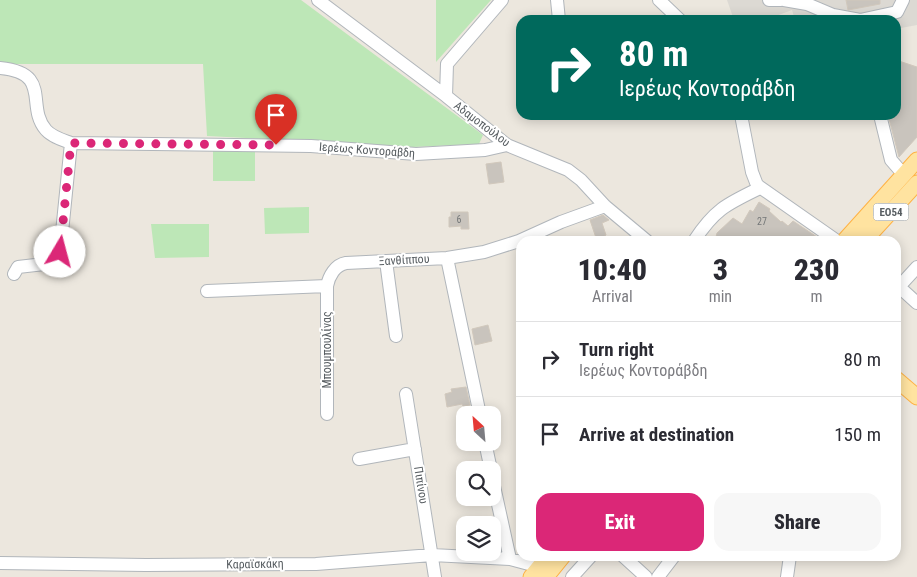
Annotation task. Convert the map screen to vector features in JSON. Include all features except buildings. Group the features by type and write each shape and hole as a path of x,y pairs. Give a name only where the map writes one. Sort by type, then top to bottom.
{"main road":[{"name":"ΕΟ54","path":"868,236 911,179 917,160"},
{"name":"ΕΟ54","path":"848,236 911,179"},
{"path":"901,383 917,396"},
{"path":"541,569 555,561"}],"street":[{"name":"Αδαμοπούλου","path":"318,0 446,96 507,145 568,170 581,180 605,206 641,236"},
{"path":"446,96 447,64 502,0"},
{"path":"557,0 558,15"},
{"path":"660,0 675,15"},
{"path":"768,0 807,4 833,15"},
{"path":"883,15 897,12 903,0"},
{"name":"Ιερέως Κοντοράβδη","path":"0,68 17,72 27,77 34,87 37,97 38,115 46,131 71,143 311,146 416,154 485,150 507,145"},
{"path":"742,120 753,176 760,188 835,236"},
{"path":"881,120 891,160 911,179"},
{"path":"14,274 18,267 53,263 60,252 71,143"},
{"path":"697,236 707,221 722,208 760,188"},
{"name":"Ξανθίππου","path":"530,236 605,206"},
{"name":"Ξανθίππου","path":"326,286 336,268 342,264 447,258 497,249 516,241"},
{"path":"447,258 478,406"},
{"path":"386,261 396,336"},
{"path":"901,283 917,267"},
{"path":"207,291 326,286"},
{"name":"Μπουμπουλίνας","path":"326,286 327,414"},
{"path":"901,290 917,303"},
{"name":"Πιπίνου","path":"406,394 435,577"},
{"path":"359,459 415,449"},
{"path":"498,506 510,559"},
{"name":"Καραϊσκάκη","path":"0,564 219,571 432,555 510,559 516,561"},
{"name":"Καραϊσκάκη","path":"516,561 541,569"},
{"path":"572,577 586,561"},
{"path":"628,561 646,577"},
{"path":"659,577 670,561"},
{"path":"787,577 789,561"}],"shaded area":[{"path":"727,0 917,0 917,25 901,28 901,15 794,15 792,10 778,15 732,15"}],"green space":[{"path":"0,0 301,0 483,135 479,144 413,147 207,136 203,64 0,64"},
{"path":"436,0 491,0 436,62"},
{"path":"213,150 255,150 255,181 213,181"},
{"path":"309,207 309,233 265,234 264,208"},
{"path":"151,224 209,224 209,257 155,258"}],"route":[{"path":"60,252 71,143 276,145"}]}
